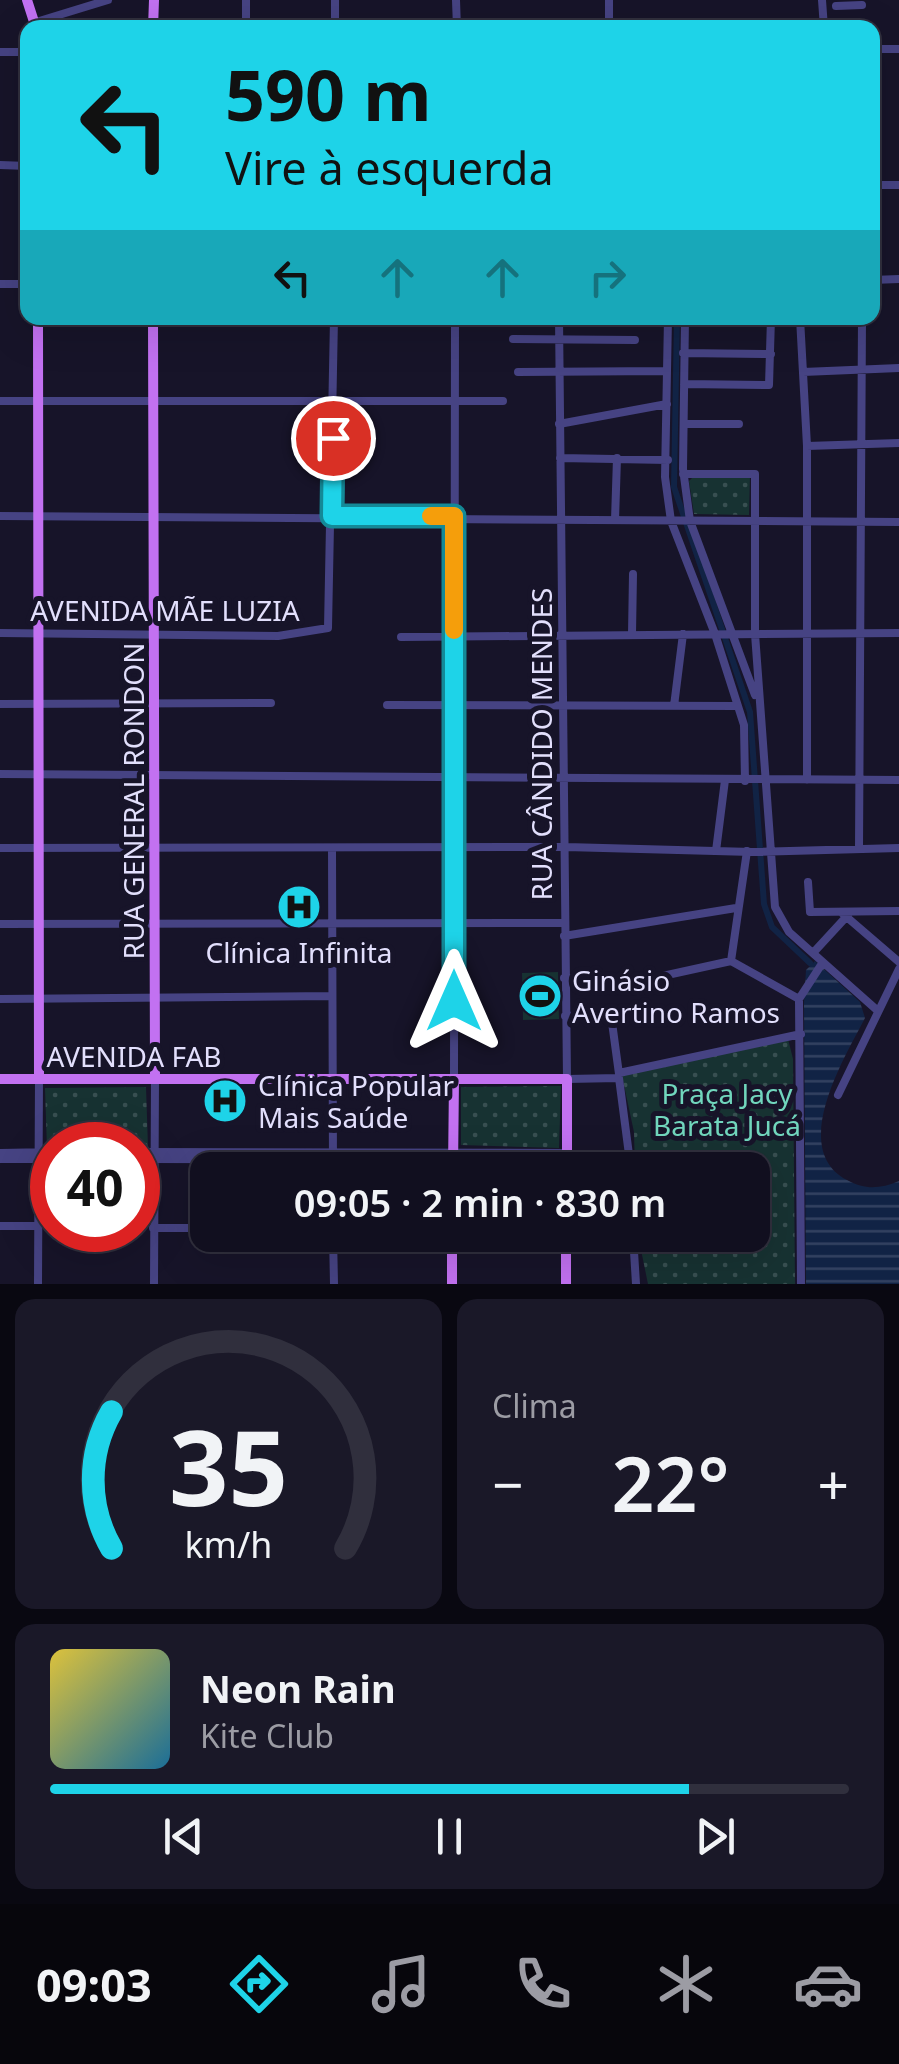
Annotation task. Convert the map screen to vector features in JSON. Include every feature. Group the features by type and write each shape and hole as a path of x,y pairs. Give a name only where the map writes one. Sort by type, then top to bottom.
{"main road":[{"path":"38,325 39,1079"},
{"name":"RUA GENERAL RONDON","path":"153,325 155,1079"},
{"name":"AVENIDA FAB","path":"0,1078 567,1079"},
{"path":"454,1078 454,1152"},
{"name":"RUA CÂNDIDO MENDES","path":"567,1079 567,1152"},
{"path":"452,1252 452,1284"},
{"path":"566,1252 566,1284"}],"street":[{"path":"50,20 108,0"},
{"path":"838,3 862,5"},
{"path":"332,516 334,325"},
{"path":"454,1078 455,325"},
{"name":"RUA CÂNDIDO MENDES","path":"559,325 568,704 564,778 567,1079"},
{"path":"668,325 668,460 673,521 722,634 759,704"},
{"path":"685,325 684,474 689,521 722,634 745,737 747,781"},
{"path":"684,384 770,386 771,325"},
{"path":"800,325 807,446 808,780"},
{"path":"860,849 862,325"},
{"path":"513,339 635,340"},
{"path":"683,353 771,354"},
{"path":"803,372 899,368"},
{"path":"518,372 666,372"},
{"path":"0,400 503,401"},
{"path":"559,424 667,404"},
{"path":"686,424 738,424"},
{"path":"807,446 899,443"},
{"path":"560,458 668,460"},
{"path":"615,520 617,458"},
{"path":"684,474 755,474 755,634 770,884 780,921 821,964 878,1011"},
{"path":"0,516 454,516 899,522"},
{"name":"AVENIDA MÃE LUZIA","path":"0,633 296,635 328,628 332,516"},
{"path":"632,634 633,574"},
{"path":"401,637 899,633"},
{"path":"674,706 683,634"},
{"path":"0,704 271,703"},
{"path":"387,705 736,706"},
{"path":"0,774 454,774 747,781 899,780"},
{"path":"716,851 725,780"},
{"path":"0,848 566,847 750,852 899,848"},
{"path":"332,849 333,1152"},
{"path":"732,961 736,908 750,852"},
{"path":"808,882 810,912 899,911"},
{"path":"564,936 736,908"},
{"path":"814,954 846,913"},
{"path":"838,1096 899,966 846,913"},
{"path":"0,924 564,923"},
{"path":"564,978 635,980 732,961 799,1000"},
{"path":"801,1284 799,1000 821,964"},
{"path":"0,999 332,996"},
{"path":"566,1016 611,1016 631,1152"},
{"path":"567,1079 619,1075 801,1034"},
{"path":"38,1122 39,1079"},
{"name":"RUA GENERAL RONDON","path":"154,1122 155,1079"},
{"path":"0,1156 30,1156"},
{"path":"160,1156 190,1156"},
{"path":"0,1226 30,1226"},
{"path":"160,1228 190,1228"},
{"path":"38,1252 38,1284"},
{"name":"RUA GENERAL RONDON","path":"153,1252 154,1284"},
{"path":"333,1252 334,1284"},
{"path":"635,1252 638,1281"}],"green space":[{"path":"695,475 750,475 749,515 694,514 689,481"},
{"name":"Ginásio Avertino Ramos","path":"558,972 559,1019 523,1020 522,973"},
{"name":"Praça Jacy Barata Jucá","path":"787,1035 793,1059 795,1284 648,1284 641,1252 770,1252 770,1152 635,1152 621,1071"},
{"path":"561,1086 559,1148 461,1145 461,1087"},
{"path":"146,1087 147,1122 46,1122 45,1088"}],"water":[{"path":"815,961 860,1002 865,1018 826,1102 822,1147 830,1166 860,1186 885,1186 899,1181 899,1284 806,1284 804,1003 806,970"}],"waterway":[{"path":"677,325 674,487 750,712 764,904 772,927 810,963"}],"slow traffic":[{"path":"431,516 454,516 454,630"}],"place":[{"name":"Clínica Infinita","path":"299,907"},
{"name":"Ginásio Avertino Ramos","path":"540,996"},
{"name":"Clínica Popular Mais Saúde","path":"225,1101"}],"route":[{"path":"333,438 332,516 454,516 454,1001"}]}
